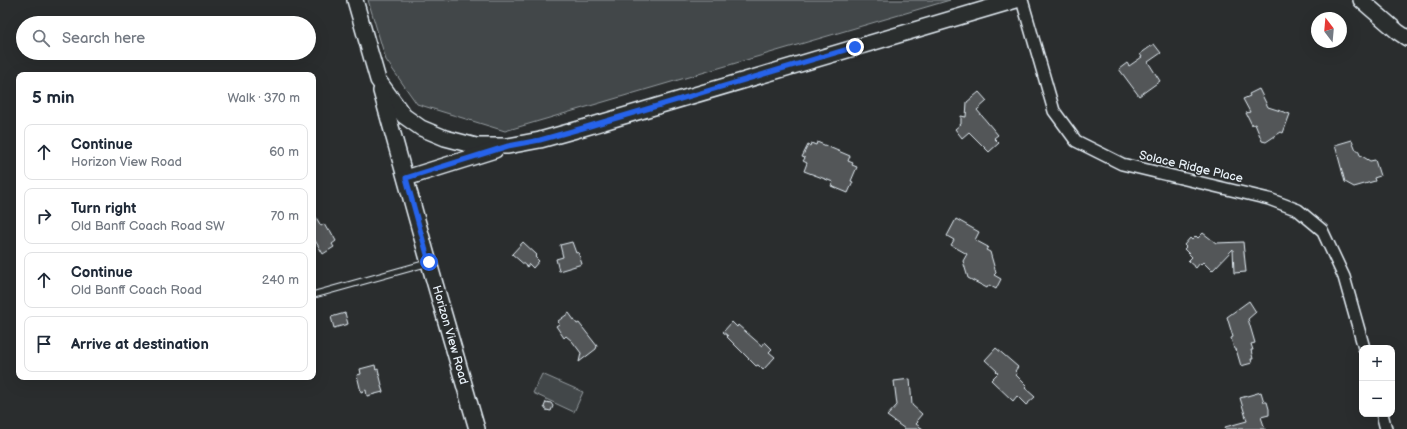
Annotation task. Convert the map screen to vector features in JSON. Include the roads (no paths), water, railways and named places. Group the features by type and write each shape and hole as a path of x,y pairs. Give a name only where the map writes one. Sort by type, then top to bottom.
{"main road":[{"name":"Horizon View Road","path":"355,0 477,429"},
{"path":"406,178 508,146 540,140 583,128 1016,0"},
{"path":"1361,0 1407,38"},
{"path":"378,80 404,116 421,128 445,138 476,146 508,146"}],"street":[{"name":"Solace Ridge Place","path":"1022,0 1054,111 1076,141 1122,164 1269,199 1298,210 1322,230 1344,277 1363,345"},
{"path":"1383,417 1386,429"}],"lane":[{"path":"316,294 429,262"}]}
